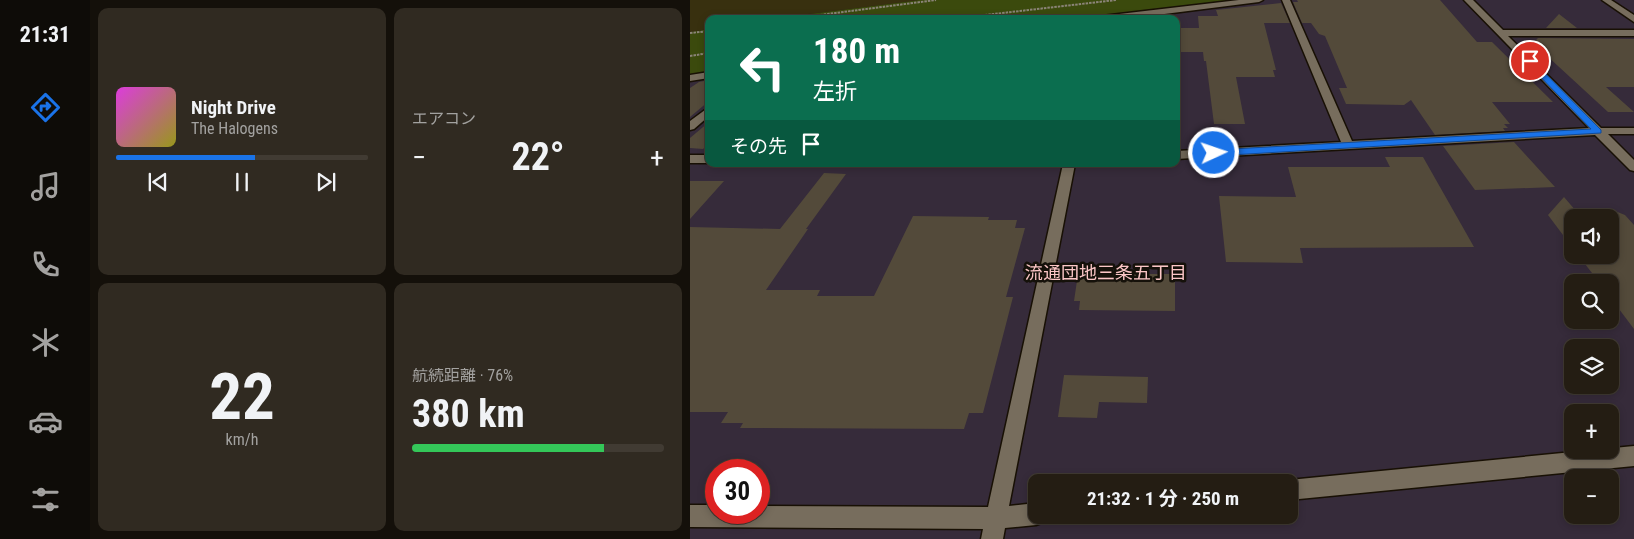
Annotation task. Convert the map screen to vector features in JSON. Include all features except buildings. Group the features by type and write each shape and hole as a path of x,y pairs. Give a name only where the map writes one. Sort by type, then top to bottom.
{"street":[{"path":"1135,15 1259,0"},
{"path":"1286,0 1348,146"},
{"path":"1468,0 1634,167"},
{"path":"1606,0 1634,19"},
{"path":"1502,33 1634,33"},
{"path":"690,78 705,76"},
{"path":"690,127 705,114"},
{"path":"1180,155 1598,131 1634,131"},
{"path":"690,159 705,160"},
{"path":"992,539 1068,167"},
{"path":"1298,489 1634,456"},
{"path":"690,516 996,518 1028,515"}],"path":[{"path":"820,15 936,0"},
{"path":"985,15 1116,0"},
{"path":"690,34 705,32"},
{"path":"690,56 705,54"}],"shaded area":[{"path":"1259,0 1634,0 1634,539 690,539 690,78 705,76 705,167 1180,167 1180,15 1135,15"}],"green space":[{"path":"919,0 1259,0 1135,15 801,15"},
{"path":"705,30 705,76 690,78 690,32"}],"sand":[{"path":"690,0 919,0 801,15 705,15 705,30 690,32"}],"district":[{"name":"流通団地三条五丁目","path":"1106,272"}],"route":[{"path":"1214,153 1598,131 1530,61"}]}
